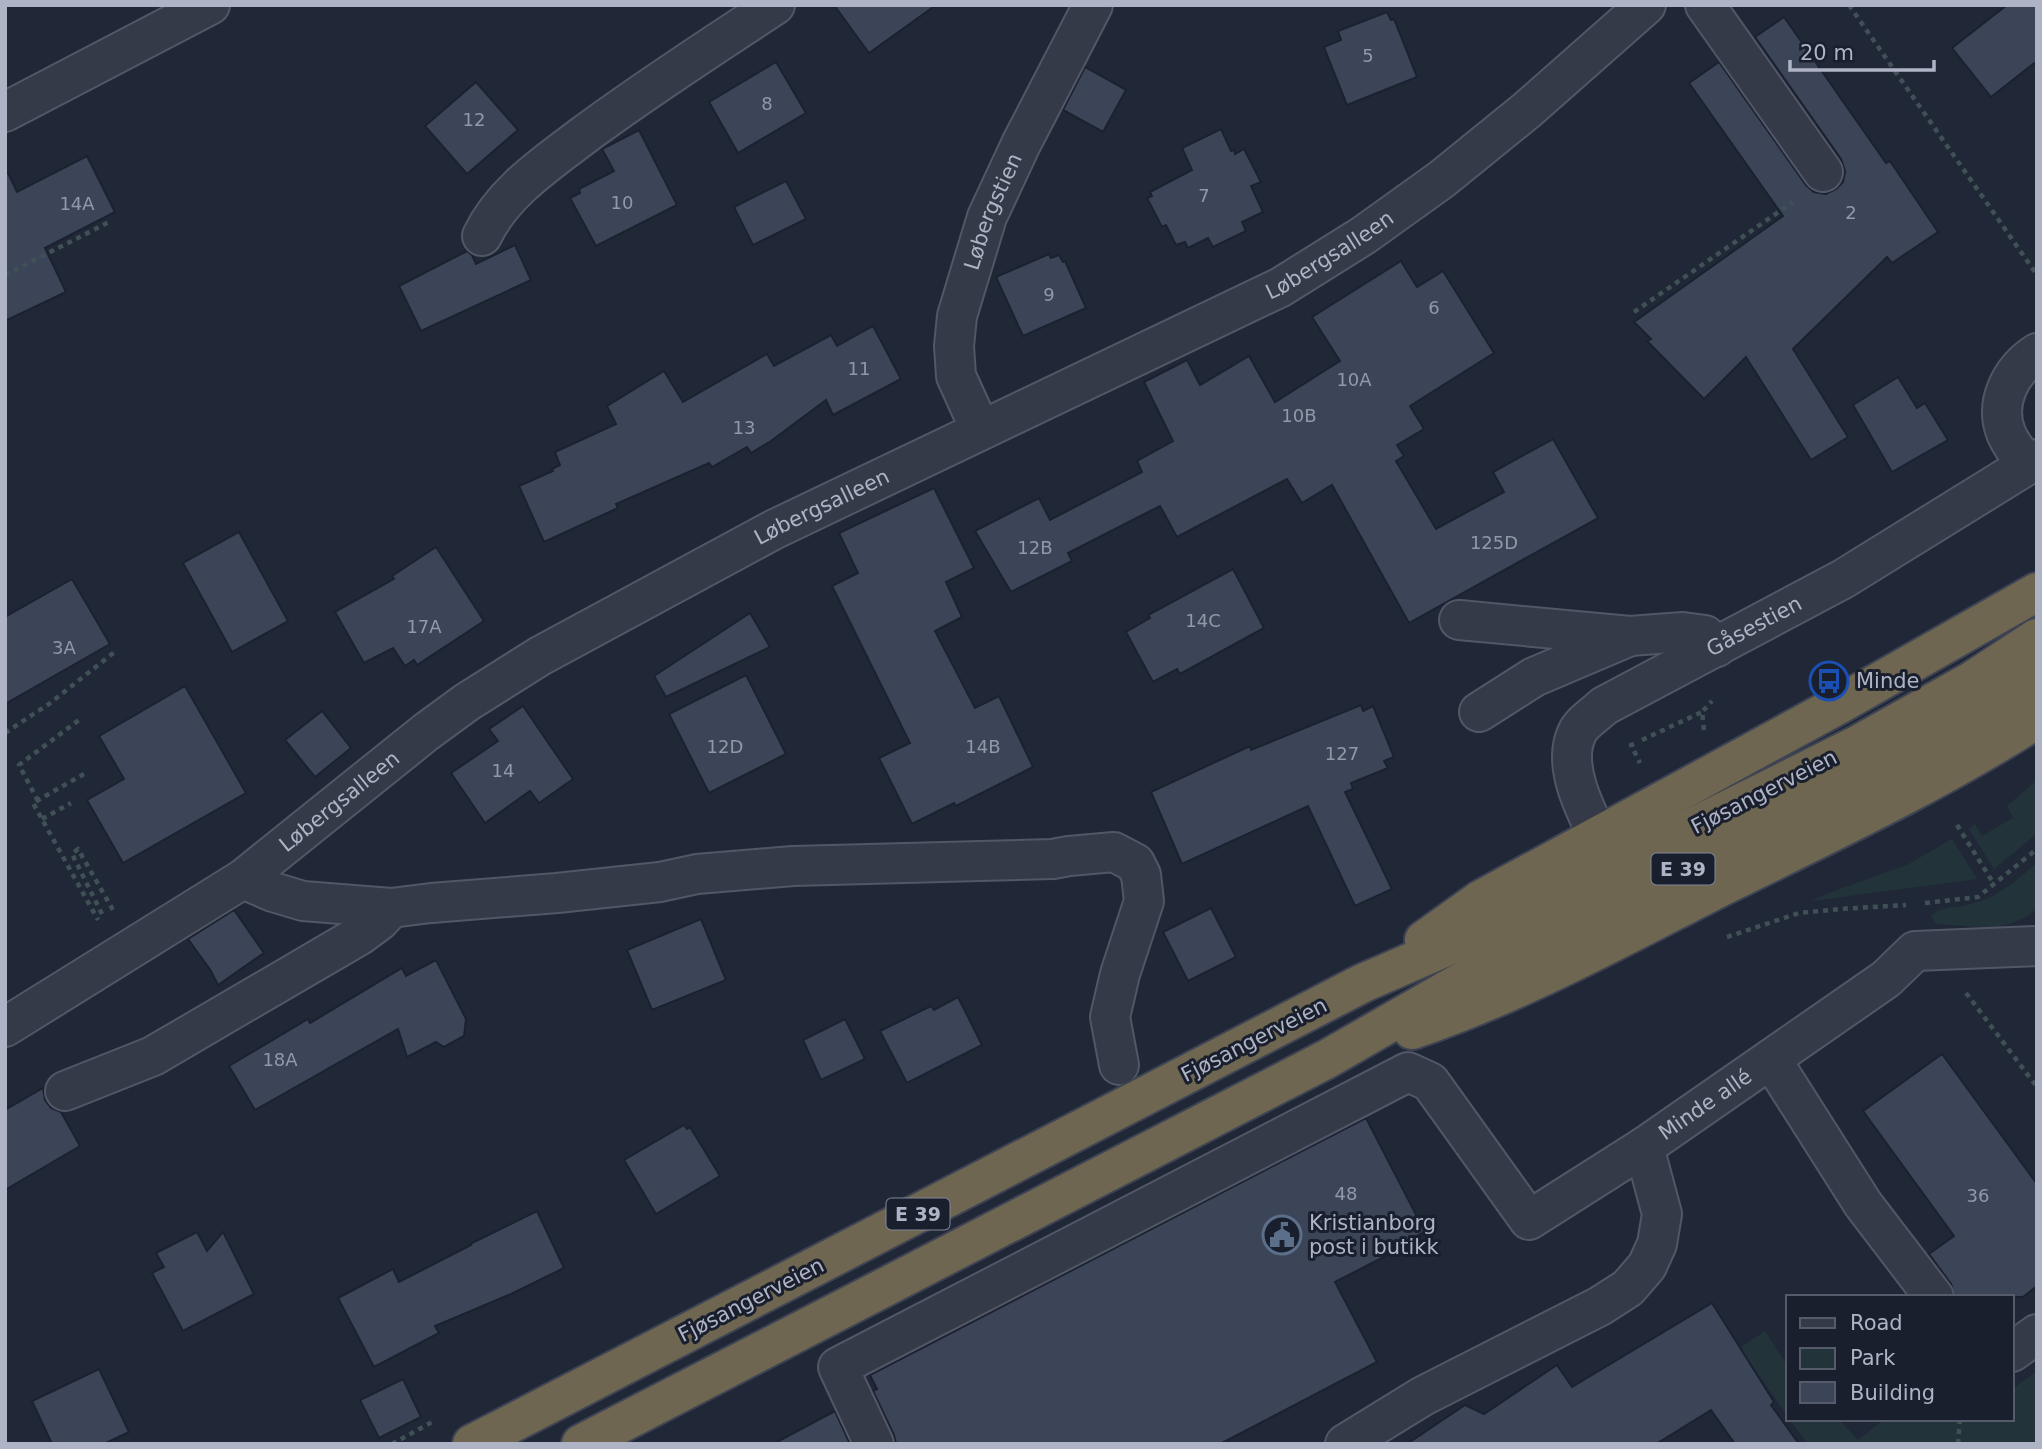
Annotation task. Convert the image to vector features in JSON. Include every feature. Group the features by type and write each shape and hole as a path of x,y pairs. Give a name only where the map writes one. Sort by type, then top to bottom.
{"highway":[{"name":"E 39","path":"1363,983 1480,900 1840,704 2037,592"},
{"name":"Fjøsangerveien","path":"472,1444 1363,983 1497,925 1857,745 1972,680 2037,638"},
{"name":"Fjøsangerveien","path":"581,1444 1327,1059 1546,936 1872,775 2037,676"},
{"name":"E 39","path":"1327,1059 1453,1016 1560,968 1887,805 2037,719"}],"street":[{"path":"5,112 210,5"},
{"path":"482,236 506,200 528,178 632,99 775,5"},
{"name":"Løbergstien","path":"980,429 956,376 954,346 957,316 987,217 1021,144 1093,5"},
{"path":"1705,5 1824,172"},
{"name":"Løbergsalleen","path":"5,1027 243,879 426,732 467,702 540,656 775,529 1281,286 1364,235 1442,179 1527,110 1642,7"},
{"path":"2032,462 2014,449 2005,431 2003,397 2018,369 2037,353"},
{"name":"Gåsestien","path":"1598,836 1574,779 1572,749 1577,730 1604,706 1843,579 2032,462"},
{"path":"1459,620 1629,636 1683,632 1705,635 1717,648"},
{"path":"1479,712 1534,677 1629,636"},
{"path":"243,879 303,901 391,908 557,893 660,882 697,874 793,866 1054,859 1114,852 1135,863 1141,875 1144,901 1120,974 1110,1017 1119,1065"},
{"path":"65,1091 153,1056 360,934 379,921 391,908"},
{"name":"Minde allé","path":"1345,1444 1423,1396 1600,1306 1628,1288 1647,1266 1657,1244 1662,1214 1644,1147 1886,979 1915,951 2037,946"},
{"path":"1771,1059 1863,1204 1932,1295"},
{"path":"874,1444 838,1367 1408,1072 1430,1082 1529,1220 1644,1147"},
{"path":"2014,1351 2037,1334"}],"path":[{"path":"1849,5 2037,275"},
{"path":"1634,312 1794,202"},
{"path":"5,275 111,221"},
{"path":"5,733 49,704 117,650"},
{"path":"1635,753 1631,745 1702,712"},
{"path":"38,801 19,765 79,720"},
{"path":"84,774 33,803 98,921 104,918 72,854 78,849 134,948"},
{"path":"42,820 71,803"},
{"path":"1957,825 1994,884"},
{"path":"1723,939 1799,913 1978,897 2037,849"},
{"path":"1908,905 1918,928 1932,949 2037,1087"},
{"path":"1958,1444 1959,1421"}],"green space":[{"path":"2037,780 2037,833 1994,869 1969,829 1975,824 1982,836 2013,818 2007,806"},
{"path":"1952,839 1977,879 1811,901 1907,865"},
{"path":"2037,863 2037,908 2026,917 2003,925 1978,927 1939,924 1935,923 1931,916 1943,909 1977,902 1996,894"},
{"path":"1765,1331 1786,1364 1786,1414 1740,1348"},
{"path":"2037,1371 2037,1444 1807,1444 1791,1421 1840,1421 1858,1440 1882,1421 2014,1421 2014,1388"}],"building":[{"path":"834,5 936,5 869,53"},
{"path":"2007,5 2037,5 2037,61 1991,97 1952,48"},
{"path":"1387,12 1391,20 1394,19 1417,77 1347,105 1324,47 1341,40 1338,31"},
{"path":"1784,17 1886,163 1890,161 1938,232 1892,263 1887,257 1793,349 1848,437 1811,460 1746,357 1704,399 1647,341 1651,339 1634,322 1783,216 1689,83 1719,62 1806,185 1814,192 1826,194 1843,182 1845,171 1841,159 1755,37"},
{"path":"776,62 806,113 738,153 709,102"},
{"path":"1085,67 1126,90 1103,132 1063,110"},
{"path":"476,82 518,130 467,174 425,126"},
{"path":"1221,129 1231,151 1234,150 1235,154 1244,149 1261,182 1251,186 1263,212 1242,222 1246,231 1213,247 1208,238 1188,248 1185,242 1176,245 1166,225 1162,227 1147,198 1152,196 1150,192 1192,170 1182,148"},
{"path":"639,130 677,205 596,246 570,198 580,193 579,189 614,171 602,149"},
{"path":"87,156 115,212 45,248 66,292 5,321 5,167 17,192"},
{"path":"786,181 806,219 753,245 734,207"},
{"path":"515,245 531,280 421,331 399,286 467,251 476,264"},
{"path":"1049,254 1051,258 1059,255 1063,262 1065,261 1086,308 1023,336 996,277"},
{"path":"1401,261 1417,287 1443,271 1494,353 1410,406 1424,429 1397,445 1404,456 1396,461 1436,529 1504,492 1493,472 1553,439 1598,518 1409,623 1332,485 1302,503 1287,479 1177,537 1160,506 1068,553 1072,561 1011,592 975,531 1039,498 1050,520 1142,472 1137,461 1173,441 1144,382 1187,360 1200,385 1249,356 1275,402 1340,361 1312,317"},
{"path":"873,326 901,379 833,415 826,400 751,453 747,447 712,467 709,463 616,504 618,508 544,542 519,486 553,471 552,469 560,465 555,452 616,424 607,406 664,371 683,402 767,354 774,366 831,335 837,346"},
{"path":"1898,377 1917,408 1925,403 1948,440 1892,472 1853,405"},
{"path":"934,488 974,568 946,582 962,617 935,631 975,708 999,696 1033,767 956,806 954,803 912,824 879,758 910,743 832,586 858,573 839,533"},
{"path":"239,532 288,621 232,652 183,563"},
{"path":"436,547 484,621 417,665 414,660 405,666 393,648 364,663 335,612 394,579 392,576"},
{"path":"1233,569 1264,628 1180,674 1177,669 1153,682 1126,632 1150,618 1148,615"},
{"path":"72,579 110,644 5,704 5,617"},
{"path":"750,613 770,647 666,697 654,676"},
{"path":"746,675 786,754 709,793 669,714"},
{"path":"185,686 246,793 123,863 87,800 124,779 99,736"},
{"path":"1361,705 1363,711 1373,706 1394,757 1384,761 1388,768 1351,783 1353,789 1345,792 1392,889 1355,906 1308,806 1182,864 1151,792 1250,746 1251,750"},
{"path":"523,706 573,779 539,803 530,791 485,823 451,773 498,741 489,729"},
{"path":"322,711 351,748 315,777 285,740"},
{"path":"1211,908 1236,957 1188,981 1163,932"},
{"path":"234,910 264,953 218,985 188,939"},
{"path":"701,919 726,980 652,1010 627,950"},
{"path":"436,960 466,1019 464,1036 444,1047 436,1042 407,1057 398,1029 255,1110 229,1066 308,1019 310,1023 402,968 406,976"},
{"path":"958,997 982,1045 907,1083 880,1031 931,1006 934,1010"},
{"path":"845,1019 865,1059 821,1080 803,1040"},
{"path":"1942,1054 2037,1184 2037,1286 2023,1297 1954,1295 1951,1284 1929,1254 1954,1236 1863,1111"},
{"path":"43,1088 45,1100 51,1108 61,1112 80,1146 5,1190 5,1110"},
{"path":"1366,1118 1425,1232 1407,1241 1409,1244 1335,1282 1377,1362 1220,1444 896,1444 873,1391 877,1389 870,1375"},
{"path":"684,1125 687,1129 690,1127 720,1176 656,1214 624,1160"},
{"path":"537,1211 564,1268 435,1326 439,1333 374,1367 338,1298 393,1269 399,1282"},
{"path":"197,1232 207,1251 223,1232 254,1294 183,1331 152,1273 164,1267 156,1253"},
{"path":"1712,1303 1774,1402 1771,1405 1799,1444 1735,1444 1711,1410 1656,1444 1407,1444 1465,1405 1484,1414 1557,1365 1572,1387"},
{"path":"99,1369 129,1432 104,1444 52,1444 32,1401"},
{"path":"403,1379 421,1417 379,1438 360,1400"},
{"path":"835,1411 850,1444 773,1444"}],"place":[{"name":"Minde","path":"1829,681"},
{"name":"Kristianborg post i butikk","path":"1282,1235"}]}
